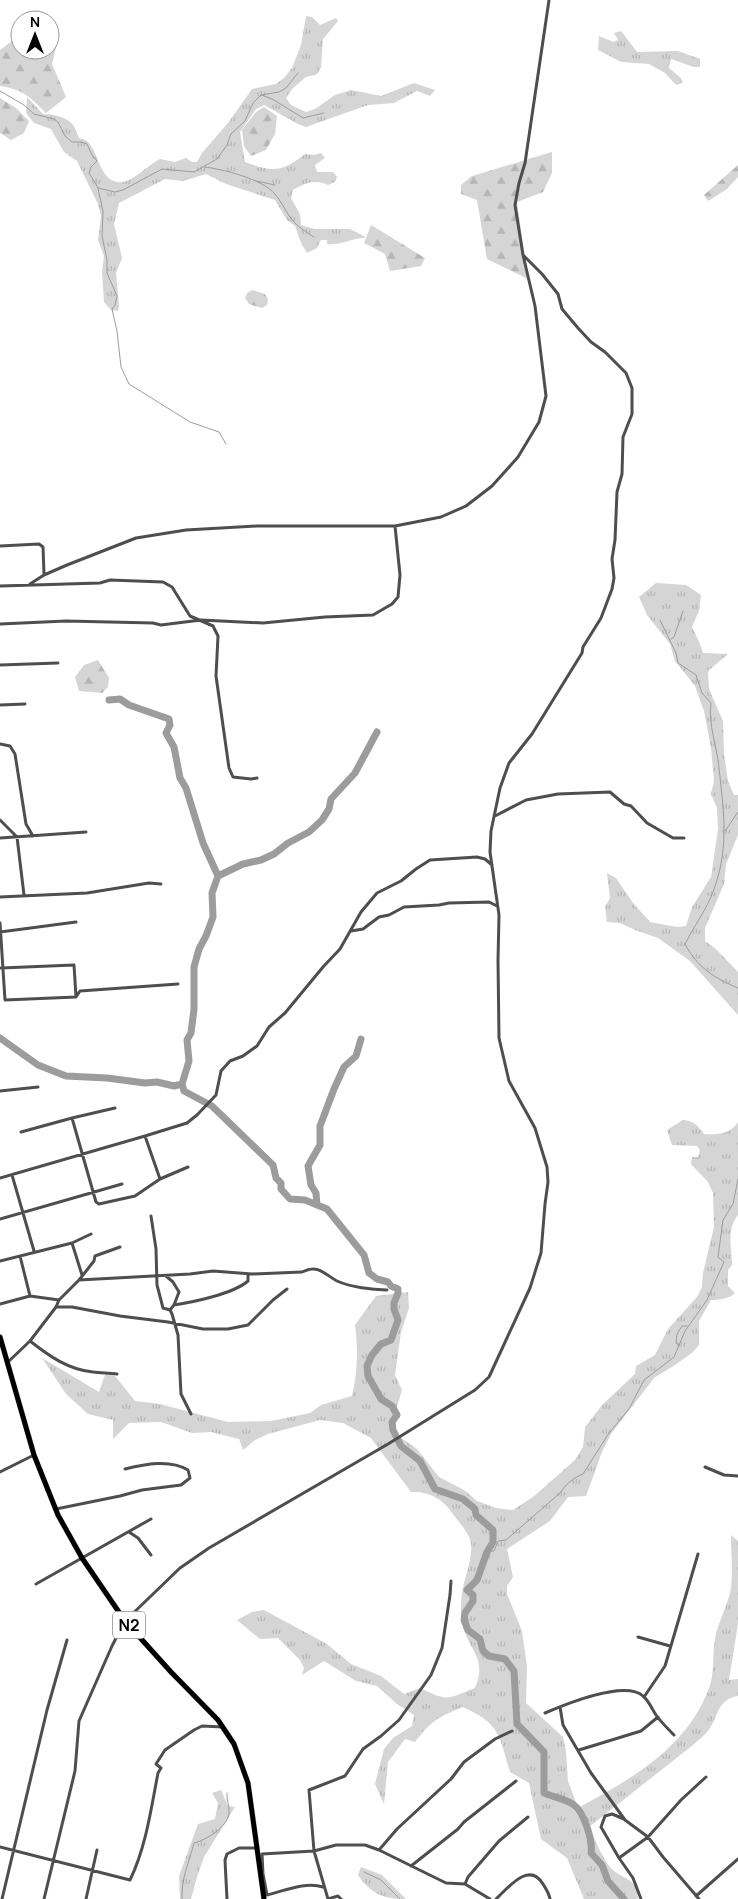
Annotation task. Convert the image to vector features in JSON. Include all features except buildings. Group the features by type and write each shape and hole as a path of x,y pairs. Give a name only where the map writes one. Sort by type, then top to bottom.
{"highway":[{"name":"N2","path":"0,1337 34,1454 56,1509 82,1558 125,1621 224,1728 238,1753 248,1783 256,1848 265,1896"}],"street":[{"path":"30,584 44,575 136,538 186,530 257,526 395,526 440,517 466,506 492,486 518,457 539,422 546,396 535,306 523,256 515,205 518,183 525,163 549,0"},
{"path":"44,1899 75,1771 79,1721 125,1621 180,1568 209,1548 475,1390 489,1377 530,1288 541,1253 548,1174 535,1128 509,1081 499,1038 499,915 490,852 494,816 500,788 509,763 532,734 582,653 583,647 601,618 612,589 614,578 612,559 615,540 617,492 622,474 623,436 632,414 632,388 626,373 578,328 562,309 558,294 542,274 523,256"},
{"path":"0,624 66,621 161,625 201,620 263,624 325,617 373,615 392,604 398,597 400,575 395,526"},
{"path":"0,546 39,544 43,547 44,575"},
{"path":"0,586 100,583 110,580 163,582 172,587 190,616 213,626 218,636 216,676 229,768 233,777 257,778"},
{"path":"0,665 58,663"},
{"path":"0,705 25,704"},
{"path":"0,744 10,746 15,754 26,824 33,836"},
{"path":"494,816 526,800 558,794 610,792 624,804 631,806 647,823 673,838 684,838"},
{"path":"0,820 17,837 24,895"},
{"path":"0,838 86,832"},
{"path":"0,1178 187,1123 216,1095 221,1071 230,1061 257,1046 269,1026 285,1013 340,949 361,912 377,893 401,881 430,860 477,857 486,859 492,865"},
{"path":"0,897 87,893 149,883 161,884"},
{"path":"351,932 363,928 379,918 404,907 439,905 449,902 489,902 498,906"},
{"path":"0,922 1,968 5,1000 76,997"},
{"path":"0,932 76,922"},
{"path":"1,968 74,965 76,997"},
{"path":"76,997 80,991 178,984"},
{"path":"0,1091 38,1088"},
{"path":"21,1132 115,1108"},
{"path":"72,1118 92,1193 99,1204 135,1196 160,1179 188,1167"},
{"path":"145,1136 160,1179"},
{"path":"12,1175 34,1251"},
{"path":"0,1219 122,1184"},
{"path":"151,1216 156,1249 156,1276 163,1308 170,1310"},
{"path":"0,1261 72,1243 91,1234"},
{"path":"72,1243 82,1275"},
{"path":"8,1362 30,1341 56,1307 59,1300 79,1280 94,1261 95,1256 120,1247"},
{"path":"20,1256 30,1296"},
{"path":"79,1280 166,1276 213,1271 248,1274 302,1272 310,1268 323,1271 338,1281 368,1289 387,1290"},
{"path":"174,1306 204,1299 242,1286 248,1281 248,1274"},
{"path":"166,1276 173,1282 178,1292 174,1306 170,1310"},
{"path":"56,1307 72,1307 203,1329 228,1329 243,1327 253,1321 272,1300 287,1289"},
{"path":"0,1304 30,1296 59,1300"},
{"path":"170,1310 175,1324 180,1352 181,1394 191,1414"},
{"path":"30,1341 47,1354 75,1368 117,1374"},
{"path":"0,1472 34,1454"},
{"path":"56,1509 142,1490 182,1485 190,1478 188,1470 181,1467 149,1464 126,1469"},
{"path":"705,1467 724,1475 738,1476"},
{"path":"36,1584 151,1520"},
{"path":"128,1532 138,1538 151,1555"},
{"path":"644,1697 665,1666 698,1554"},
{"path":"341,1899 338,1896 328,1899 323,1888 314,1851 309,1790 345,1776 363,1749 399,1720 431,1675 442,1648 451,1580"},
{"path":"638,1637 670,1646"},
{"path":"2,1899 47,1710 67,1640"},
{"path":"545,1713 603,1693 622,1690 637,1692 644,1697 674,1735"},
{"path":"560,1707 564,1725 591,1773 625,1820"},
{"path":"579,1750 640,1731 658,1717"},
{"path":"0,1847 130,1880 137,1866 149,1823 158,1774 161,1768 156,1764 165,1750 194,1730 202,1726 224,1728"},
{"path":"379,1850 397,1829 452,1779 464,1762 495,1739 512,1731"},
{"path":"619,1858 648,1837 681,1800 706,1777"},
{"path":"411,1866 516,1781"},
{"path":"641,1899 633,1878 601,1827 605,1816 610,1814 625,1820 648,1837 698,1897 738,1859"},
{"path":"465,1884 468,1877 499,1841 528,1817"},
{"path":"323,1888 318,1885 306,1885 265,1896 262,1854 314,1851 336,1845 365,1844 446,1883 465,1884 490,1899"},
{"path":"227,1899 225,1860 227,1854 240,1848 256,1848"},
{"path":"86,1899 97,1850"},
{"path":"496,1899 525,1874 531,1874 540,1880 550,1899"}],"green space":[{"path":"306,16 312,17 320,25 336,18 338,21 323,39 321,67 318,73 306,77 293,88 286,98 291,105 306,112 315,109 335,95 351,90 381,96 414,83 435,90 430,96 417,91 394,103 368,105 306,127 264,105 256,109 240,132 245,162 262,168 283,168 305,154 314,155 321,153 325,158 315,165 317,172 333,172 337,177 335,182 328,185 319,182 310,183 293,190 291,198 300,214 301,225 315,229 350,229 365,238 332,244 327,244 327,240 321,240 317,248 307,253 295,226 287,220 275,200 226,184 206,174 183,181 165,179 119,203 114,224 122,258 116,273 119,306 118,311 111,310 104,302 102,272 104,256 98,240 101,216 98,204 77,161 64,152 51,129 34,123 26,113 27,97 43,114 68,120 75,127 79,138 89,143 105,174 116,182 123,182 133,178 160,159 175,162 186,158 192,162 197,162 252,89 276,84 292,68 301,45"},
{"path":"621,31 637,52 678,51 700,59 700,67 694,67 671,59 669,68 681,78 683,83 676,85 665,73 649,64 621,62 598,50 599,36 613,42 618,40 614,33"},
{"path":"10,42 10,60 53,60 52,64 66,97 46,113 21,92 0,86 0,50"},
{"path":"0,98 16,108 29,121 24,133 11,140 0,133"},
{"path":"264,107 277,116 275,134 266,150 251,156 244,146 242,130 256,112"},
{"path":"552,152 552,173 543,192 517,202 528,279 487,259 477,200 461,194 461,185 472,176"},
{"path":"738,165 738,177 727,189 708,201 704,195"},
{"path":"371,225 425,258 421,266 390,271 385,254 364,243"},
{"path":"252,290 265,294 268,299 267,305 262,308 249,304 245,298 247,293"},
{"path":"656,583 686,585 701,595 699,611 692,627 703,653 728,654 708,671 709,689 723,721 724,754 728,781 734,795 738,795 738,835 726,864 724,884 705,928 705,941 716,949 738,972 738,1015 690,961 658,938 620,923 607,922 605,907 610,898 607,873 616,878 633,903 650,922 677,927 686,926 692,907 711,877 718,829 717,808 711,794 714,781 711,748 704,711 695,686 675,661 670,644 647,615 639,597"},
{"path":"98,660 109,678 108,687 102,693 79,691 75,677 84,665"},
{"path":"683,1120 693,1122 704,1134 719,1134 728,1131 738,1122 738,1215 732,1227 732,1265 728,1270 728,1286 735,1293 727,1298 711,1300 699,1321 699,1345 693,1352 654,1378 611,1434 602,1452 586,1496 568,1497 550,1521 507,1549 513,1577 507,1586 507,1594 522,1631 527,1666 526,1703 563,1737 568,1781 578,1808 618,1785 655,1760 687,1728 699,1709 711,1682 715,1639 731,1588 731,1535 738,1541 738,1624 729,1680 738,1679 738,1696 722,1704 708,1731 693,1745 589,1827 609,1866 632,1882 638,1899 584,1899 567,1858 541,1839 529,1783 510,1772 497,1732 485,1719 463,1707 436,1720 415,1742 405,1739 388,1762 384,1804 375,1784 384,1749 393,1738 412,1726 414,1715 397,1704 377,1686 356,1681 324,1661 302,1675 304,1668 300,1660 278,1638 260,1639 237,1620 252,1612 264,1610 327,1644 351,1664 381,1676 404,1694 420,1688 442,1697 452,1697 475,1688 479,1669 478,1661 465,1632 461,1612 462,1593 470,1559 471,1545 467,1533 445,1504 430,1495 411,1492 371,1438 343,1423 320,1420 268,1434 255,1440 243,1450 239,1439 211,1432 192,1433 161,1422 129,1423 113,1439 113,1420 88,1414 66,1394 42,1358 99,1392 106,1372 115,1376 135,1401 160,1404 228,1422 271,1421 310,1413 321,1405 352,1396 357,1360 355,1325 376,1296 408,1292 409,1308 401,1332 395,1375 402,1390 390,1430 417,1449 439,1477 464,1490 477,1501 496,1508 513,1510 533,1497 575,1460 583,1447 585,1427 603,1404 635,1374 636,1366 655,1355 668,1329 697,1297 702,1287 703,1273 714,1227 713,1193 708,1182 691,1164 692,1157 698,1157 700,1150 697,1146 672,1145 667,1130"},
{"path":"221,1790 228,1806 235,1807 204,1857 191,1899 180,1899 179,1876 198,1824 215,1819 218,1803 212,1793"},
{"path":"361,1867 382,1875 406,1899 391,1898 373,1891 358,1875"}],"waterway":[{"path":"0,91 24,105 34,114 54,119 58,122 65,136 72,142 87,144 97,161 91,167 89,173 98,188 115,192 123,190 162,169 194,172 217,159 227,145 231,134 245,121 253,103 261,95 279,92 286,88 298,73"},
{"path":"262,95 274,100 303,118 324,113"},
{"path":"204,167 252,179 269,189 275,194 295,223 314,237"},
{"path":"256,181 275,185"},
{"path":"98,189 103,211 102,236 107,260 107,273 117,296 112,309 117,331 121,367 129,384 190,422 219,432 226,444"},
{"path":"671,639 674,637 683,611"},
{"path":"660,620 676,653 678,663 696,675 702,693 711,703 713,736 723,801 723,848 717,880 711,897 685,944 695,959 707,971 738,988"},
{"path":"109,700 120,699 129,705 169,719 170,725 166,733 174,747 180,778 186,788 203,843 218,876 212,893 213,917 199,949 194,967 194,1009 191,1033 187,1040 189,1061 182,1084 184,1091 212,1106 273,1165 276,1178 281,1183 281,1189 290,1199 305,1200 327,1209 364,1255 369,1273 398,1289 394,1303 398,1320 391,1340 381,1344 372,1355 367,1366 368,1376 381,1399 392,1406 397,1415 392,1422 393,1430 401,1446 420,1461 435,1489 463,1499 475,1509 476,1515 493,1530 493,1542 487,1552 477,1580 467,1590 473,1595 473,1601 465,1613 464,1620 468,1630 480,1639 483,1651 489,1656 505,1659 514,1671 517,1724 544,1752 544,1793 567,1801 578,1809 587,1827 591,1841 591,1853 602,1865 608,1881 624,1899"},
{"path":"218,876 243,864 261,860 274,854 288,843 309,832 322,820 329,809 331,799 355,773 377,732"},
{"path":"725,831 738,812"},
{"path":"0,1038 38,1065 66,1076 107,1078 145,1083 157,1082 174,1086 182,1084"},
{"path":"317,1205 316,1193 311,1185 308,1166 320,1145 320,1126 334,1089 344,1067 356,1056 361,1039"},
{"path":"488,1551 494,1551 498,1541 506,1540 560,1493 564,1487 583,1474 609,1433 629,1409 644,1380 674,1357 685,1331 707,1300 724,1262 718,1257 723,1220 733,1204 738,1179"},
{"path":"680,1346 676,1343 677,1334 682,1326 687,1326"},
{"path":"182,1899 184,1877 194,1843 210,1836 225,1823 229,1813 227,1793"},
{"path":"364,1872 381,1880 400,1899"}]}
